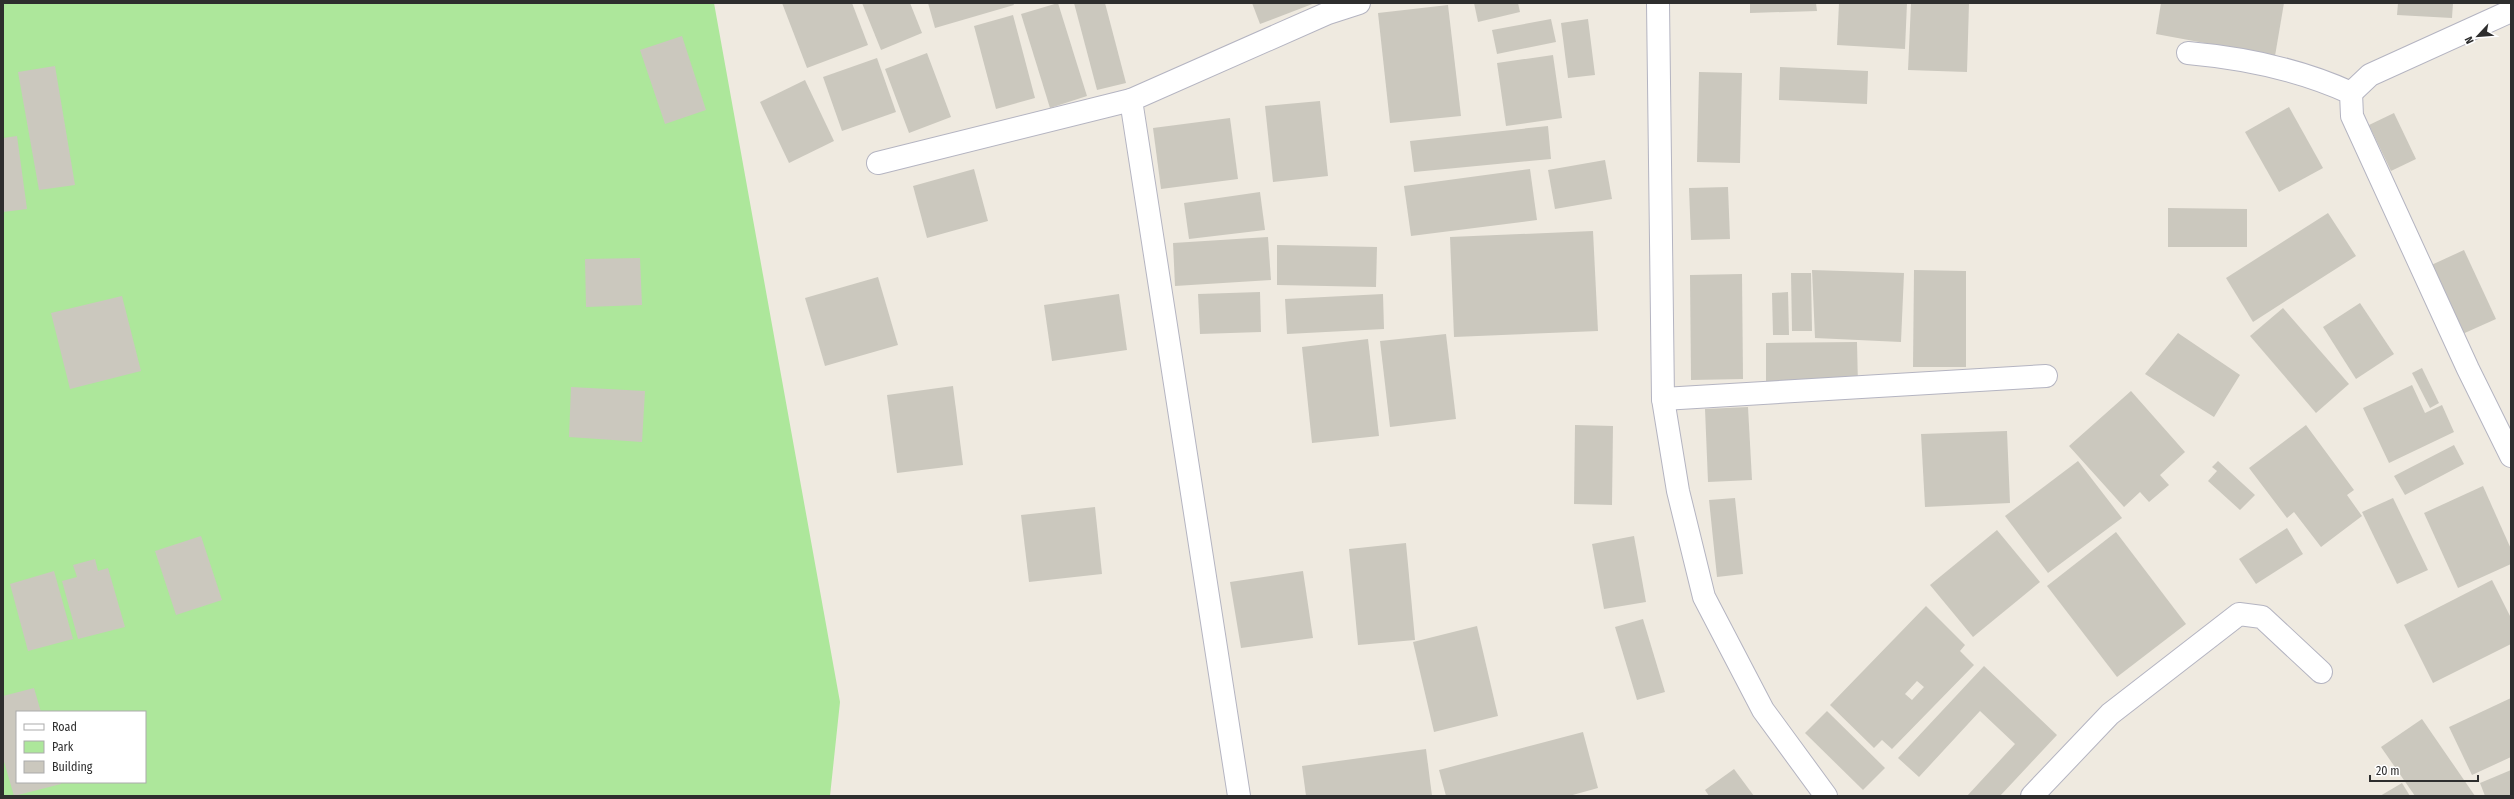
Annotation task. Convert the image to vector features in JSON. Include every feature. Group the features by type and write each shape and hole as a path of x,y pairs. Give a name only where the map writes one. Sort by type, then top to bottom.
{"street":[{"path":"878,163 1131,100 1328,13 1359,3"},
{"path":"1658,3 1663,398 1678,491 1704,597 1763,710 1826,796"},
{"path":"2511,11 2370,75 2351,93 2352,116 2468,369 2511,456"},
{"path":"2188,53 2282,67 2324,81 2351,93"},
{"path":"1131,100 1239,796"},
{"path":"1663,398 2046,376"},
{"path":"2032,796 2110,714 2239,614 2262,616 2321,672"}],"green space":[{"path":"3,3 714,3 840,702 830,796 3,796"}],"building":[{"path":"782,3 852,3 868,45 807,68"},
{"path":"862,3 910,3 922,33 881,50"},
{"path":"928,3 1013,3 1014,5 935,28"},
{"path":"1058,3 1087,96 1050,108 1021,14"},
{"path":"1074,3 1105,3 1126,83 1097,90"},
{"path":"1252,3 1315,3 1260,24"},
{"path":"1474,3 1518,3 1520,12 1478,22"},
{"path":"1750,3 1816,3 1817,11 1750,13"},
{"path":"1839,3 1907,3 1905,49 1837,45"},
{"path":"1911,3 1969,3 1967,72 1908,70"},
{"path":"2161,3 2284,3 2275,56 2156,34"},
{"path":"2398,3 2453,3 2452,18 2397,15"},
{"path":"1448,5 1461,116 1390,123 1378,13"},
{"path":"1013,15 1035,98 996,109 974,26"},
{"path":"1551,19 1556,42 1497,54 1492,30"},
{"path":"1588,19 1595,75 1568,78 1561,23"},
{"path":"682,36 706,110 665,124 640,50"},
{"path":"927,53 951,117 909,133 885,69"},
{"path":"1553,55 1562,118 1506,126 1497,63"},
{"path":"877,58 896,112 842,131 823,77"},
{"path":"55,66 75,185 39,190 18,72"},
{"path":"1780,67 1868,71 1867,104 1779,100"},
{"path":"1699,72 1742,73 1740,163 1697,162"},
{"path":"805,80 834,141 789,163 760,102"},
{"path":"1320,101 1328,176 1273,182 1265,106"},
{"path":"2289,107 2323,168 2279,192 2245,132"},
{"path":"2394,113 2416,159 2391,171 2369,125"},
{"path":"1230,118 1238,179 1161,189 1153,128"},
{"path":"1548,126 1551,159 1414,172 1410,141"},
{"path":"17,136 27,209 3,212 3,138"},
{"path":"1605,160 1612,199 1555,209 1548,170"},
{"path":"974,169 988,221 927,238 913,186"},
{"path":"1530,169 1537,220 1411,236 1404,186"},
{"path":"1728,187 1730,239 1691,240 1689,188"},
{"path":"1260,192 1265,230 1189,239 1184,203"},
{"path":"2168,208 2247,209 2247,247 2168,247"},
{"path":"2328,213 2356,256 2253,322 2226,278"},
{"path":"1593,231 1598,331 1454,337 1450,237"},
{"path":"1268,237 1271,280 1175,286 1173,243"},
{"path":"1277,245 1377,247 1376,287 1277,285"},
{"path":"2464,250 2496,319 2458,336 2427,267"},
{"path":"640,258 642,305 586,307 585,259"},
{"path":"1812,270 1904,273 1901,342 1815,338"},
{"path":"1914,270 1966,271 1966,367 1913,367"},
{"path":"1791,273 1811,273 1812,331 1792,331"},
{"path":"1742,274 1743,379 1691,380 1690,275"},
{"path":"878,277 898,345 825,366 805,298"},
{"path":"1260,292 1261,332 1200,334 1198,294"},
{"path":"1788,292 1789,335 1773,335 1772,293"},
{"path":"1119,294 1127,350 1052,361 1044,305"},
{"path":"1383,294 1384,329 1287,334 1285,299"},
{"path":"122,296 141,371 70,389 51,313"},
{"path":"2360,303 2394,354 2356,379 2323,327"},
{"path":"2283,308 2349,384 2316,413 2250,336"},
{"path":"2178,333 2240,375 2214,417 2145,374"},
{"path":"1446,334 1456,419 1390,427 1380,341"},
{"path":"1368,339 1379,436 1312,443 1302,347"},
{"path":"1857,342 1858,386 1766,387 1766,343"},
{"path":"2422,368 2439,403 2430,408 2412,373"},
{"path":"2412,385 2425,413 2442,405 2454,432 2389,463 2363,408"},
{"path":"953,386 963,465 897,473 887,395"},
{"path":"571,387 645,391 642,442 569,437"},
{"path":"2131,391 2185,452 2160,475 2169,485 2149,502 2140,492 2124,507 2069,446"},
{"path":"1748,407 1752,480 1708,482 1705,409"},
{"path":"1575,425 1613,426 1612,505 1574,504"},
{"path":"2306,425 2354,490 2347,495 2362,516 2321,547 2294,512 2287,518 2249,468"},
{"path":"2007,431 2010,503 1925,507 1921,434"},
{"path":"2454,445 2464,464 2405,495 2394,476"},
{"path":"2078,461 2122,518 2048,573 2005,516"},
{"path":"2218,461 2255,495 2240,510 2208,481 2217,471 2212,467"},
{"path":"2483,486 2511,549 2511,564 2458,588 2424,513"},
{"path":"1735,498 1743,574 1717,577 1709,500"},
{"path":"2393,498 2428,570 2397,584 2362,512"},
{"path":"1095,507 1102,574 1029,582 1021,515"},
{"path":"2287,528 2303,554 2256,584 2239,559"},
{"path":"1997,530 2040,582 1973,637 1930,585"},
{"path":"2116,532 2186,624 2117,677 2047,586"},
{"path":"201,536 222,600 176,615 155,551"},
{"path":"1634,536 1646,602 1604,609 1592,544"},
{"path":"1406,543 1415,640 1358,645 1349,549"},
{"path":"95,559 98,571 108,568 125,627 78,639 62,581 77,577 73,565"},
{"path":"54,571 73,639 28,651 10,584"},
{"path":"1303,571 1313,638 1241,648 1230,582"},
{"path":"2492,580 2511,618 2511,644 2433,683 2404,625"},
{"path":"1926,606 1965,645 1960,651 1974,665 1892,749 1882,740 1874,748 1830,705","holes":["1917,681 1924,687 1912,700 1905,694"]},
{"path":"1643,619 1665,692 1637,700 1615,627"},
{"path":"1477,626 1498,716 1434,732 1413,642"},
{"path":"1984,666 2057,735 2000,796 1967,796 2015,744 1980,711 1919,777 1898,758"},
{"path":"34,688 41,711 16,711 16,783 61,784 14,796 3,758 3,696"},
{"path":"2511,698 2511,757 2472,775 2449,727"},
{"path":"1827,711 1885,768 1863,790 1805,733"},
{"path":"2422,719 2475,796 2415,796 2381,747"},
{"path":"1583,732 1598,788 1569,796 1446,796 1439,770"},
{"path":"1426,749 1432,796 1306,796 1302,766"},
{"path":"1734,769 1754,796 1709,796 1705,790"},
{"path":"2511,770 2511,796 2485,796 2480,783"},
{"path":"2402,783 2410,796 2380,796"}]}
